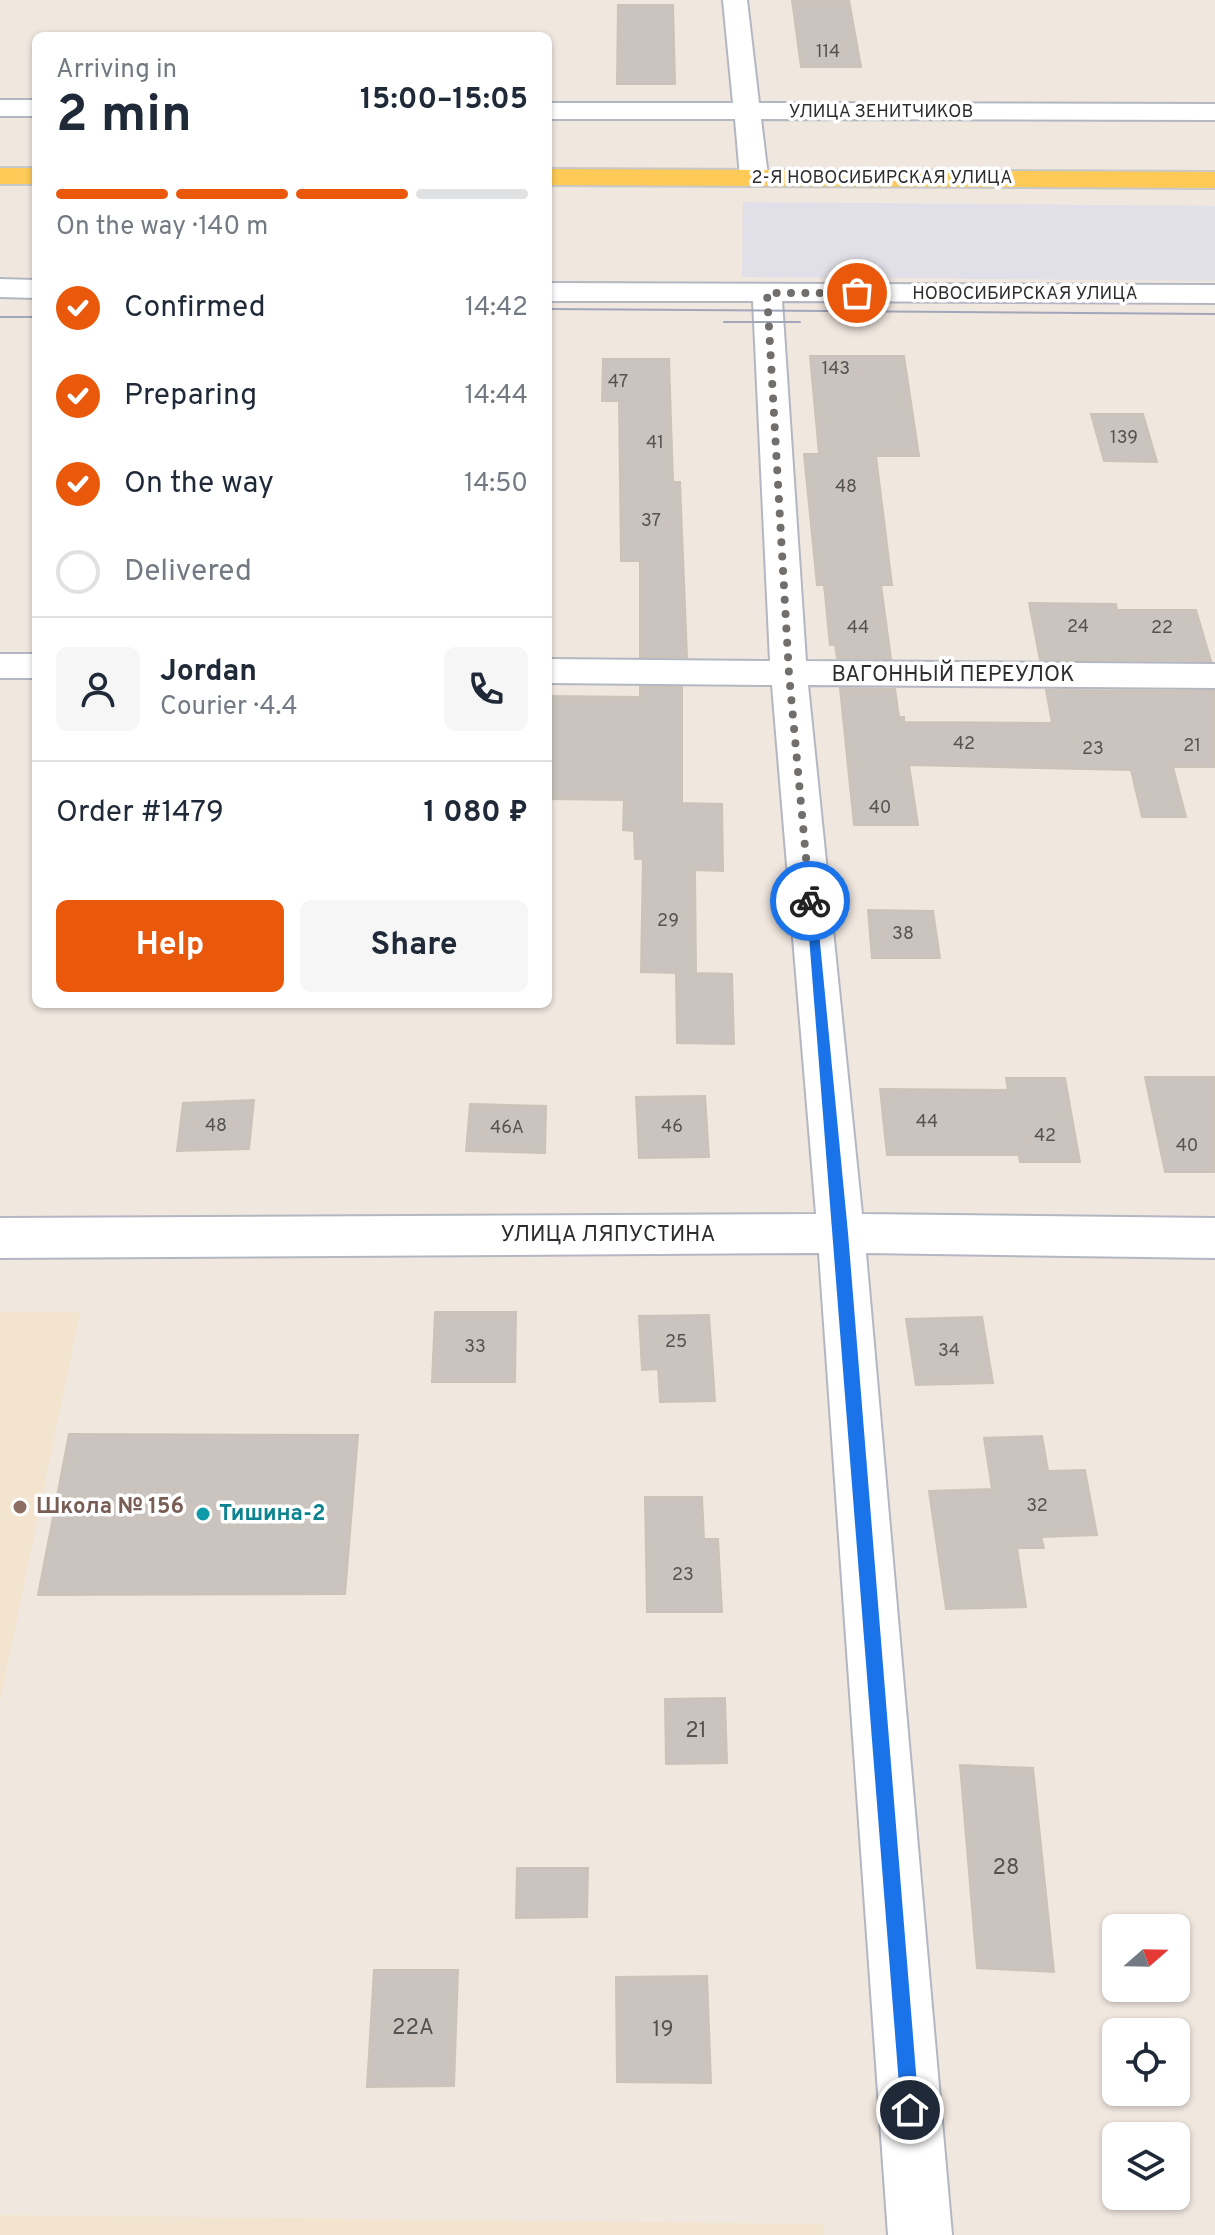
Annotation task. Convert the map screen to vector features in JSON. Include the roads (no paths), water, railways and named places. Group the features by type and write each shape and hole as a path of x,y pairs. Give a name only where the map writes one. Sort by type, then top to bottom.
{"main road":[{"path":"0,176 32,176"},
{"name":"2-Я НОВОСИБИРСКАЯ УЛИЦА","path":"552,177 1215,180"}],"street":[{"path":"735,0 754,177"},
{"path":"0,108 32,108"},
{"name":"УЛИЦА ЗЕНИТЧИКОВ","path":"552,111 1215,112"},
{"path":"0,288 32,289"},
{"name":"НОВОСИБИРСКАЯ УЛИЦА","path":"552,292 1215,294"},
{"path":"767,293 789,674 841,1233 920,2235"},
{"path":"0,666 32,666"},
{"name":"ВАГОННЫЙ ПЕРЕУЛОК","path":"552,671 1215,676"},
{"name":"УЛИЦА ЛЯПУСТИНА","path":"0,1238 841,1233 1215,1238"}],"tram line":[{"path":"552,309 1215,314"},
{"path":"0,317 32,317"},
{"path":"724,322 800,322"}],"place":[{"name":"Школа № 156","path":"20,1507"},
{"name":"Тишина-2","path":"203,1514"}]}
